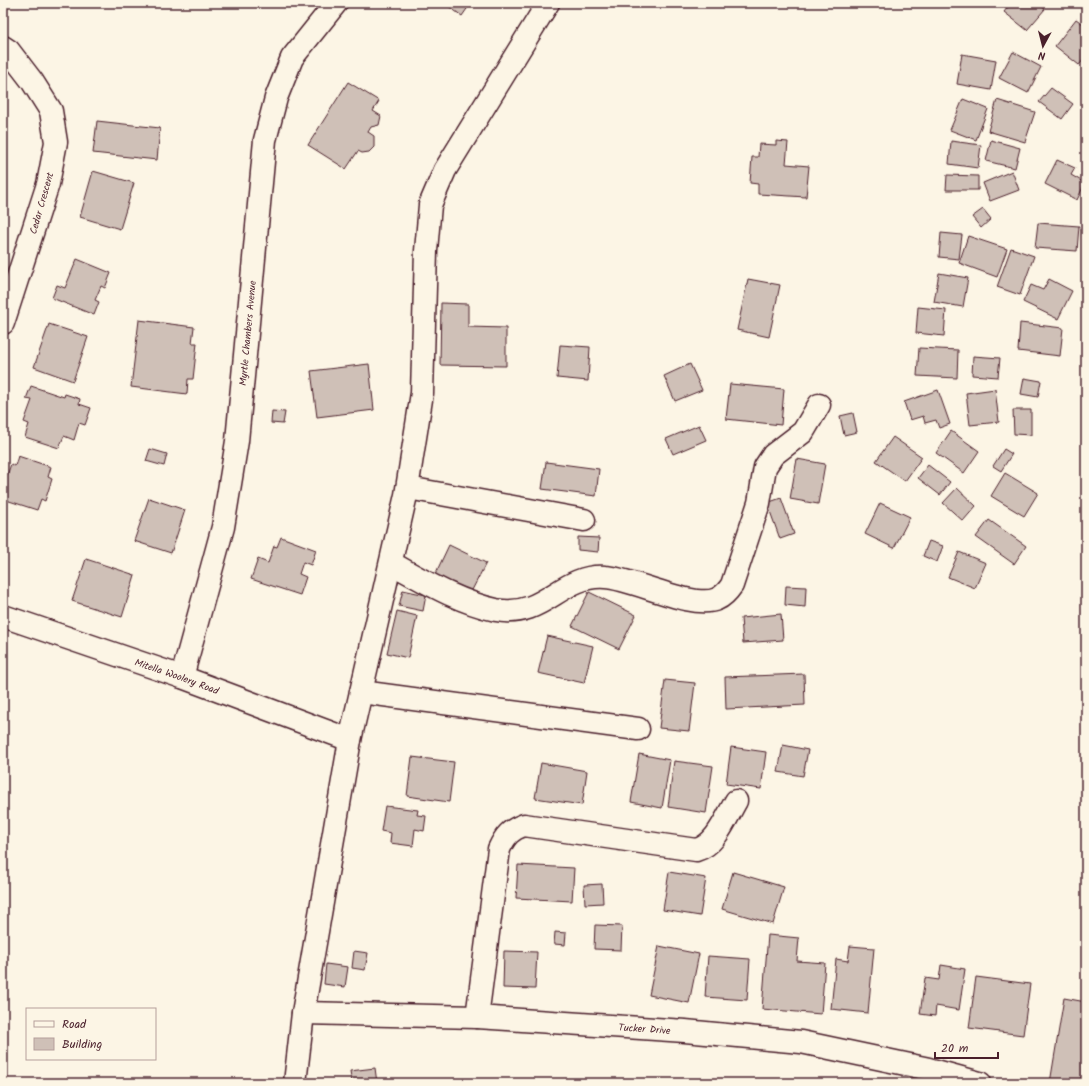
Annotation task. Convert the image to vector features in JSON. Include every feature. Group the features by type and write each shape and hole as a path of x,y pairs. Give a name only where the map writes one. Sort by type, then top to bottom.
{"street":[{"name":"Myrtle Chambers Avenue","path":"182,677 223,527 237,441 266,140 276,98 292,58 336,3"},
{"path":"295,1083 303,1013 350,740 408,488 422,393 426,251 430,205 445,170 548,3"},
{"name":"Cedar Crescent","path":"3,46 9,51 32,81 51,111 56,142 48,184 3,324"},
{"path":"391,563 440,590 496,610 518,610 532,607 581,579 593,577 607,577 654,591 703,601 717,600 726,594 732,585 759,503 765,467 773,455 803,432 819,405"},
{"path":"408,488 584,520"},
{"name":"Mitella Woolery Road","path":"3,616 182,677 350,740"},
{"path":"362,692 638,729"},
{"path":"477,1017 499,849 504,837 512,829 524,825 696,850 712,841 736,801"},
{"name":"Tucker Drive","path":"303,1013 477,1017 685,1031 801,1042 928,1076 980,1083"}],"building":[{"path":"444,3 471,3 462,16"},
{"path":"1011,3 1037,3 1045,9 1027,30 1004,12"},
{"path":"1076,19 1086,26 1086,57 1079,65 1055,46"},
{"path":"1013,52 1041,67 1028,93 999,78"},
{"path":"962,54 996,60 991,90 957,84"},
{"path":"348,82 379,101 373,111 381,116 379,125 371,127 368,132 374,136 374,147 369,152 362,153 358,151 346,169 308,145"},
{"path":"1051,88 1073,104 1062,119 1039,102"},
{"path":"963,99 988,109 976,140 950,130"},
{"path":"997,100 1035,112 1025,142 988,131"},
{"path":"97,121 160,128 157,160 93,153"},
{"path":"991,140 1020,148 1015,168 986,161"},
{"path":"776,141 788,142 786,164 809,166 806,197 758,194 758,184 750,183 752,157 758,157 759,144 776,145"},
{"path":"951,141 981,145 978,168 949,164"},
{"path":"1057,160 1075,168 1071,175 1085,183 1077,200 1045,184"},
{"path":"93,171 134,183 120,229 80,217"},
{"path":"1012,171 1019,190 990,201 983,183"},
{"path":"947,175 978,176 978,190 946,190"},
{"path":"983,209 991,219 981,228 972,217"},
{"path":"1038,223 1079,226 1077,251 1035,248"},
{"path":"941,233 962,235 959,259 939,257"},
{"path":"968,236 1007,249 997,277 959,263"},
{"path":"1011,248 1034,256 1020,295 997,287"},
{"path":"77,259 111,273 105,288 101,286 95,300 99,302 94,315 52,298 57,285 65,288"},
{"path":"939,273 968,278 963,307 934,302"},
{"path":"748,279 780,285 769,337 737,330"},
{"path":"1049,279 1072,291 1058,319 1023,302 1031,285 1043,290"},
{"path":"441,303 468,304 468,327 506,328 506,366 440,365"},
{"path":"918,307 946,310 944,336 916,333"},
{"path":"139,320 194,327 192,343 197,343 193,379 188,379 187,394 131,387"},
{"path":"1020,323 1063,328 1060,356 1018,351"},
{"path":"49,324 88,337 73,381 34,367"},
{"path":"560,345 590,347 588,381 557,378"},
{"path":"919,348 958,350 957,378 917,376"},
{"path":"973,356 1000,358 998,377 972,375"},
{"path":"369,364 374,410 317,417 311,371"},
{"path":"690,364 702,390 675,401 664,376"},
{"path":"1024,378 1041,381 1038,397 1021,394"},
{"path":"730,384 784,389 781,425 726,419"},
{"path":"31,386 64,397 65,394 80,399 79,404 91,408 85,425 79,423 74,440 64,436 59,448 25,437 29,424 24,422 32,400 26,399"},
{"path":"995,389 999,422 970,425 966,393"},
{"path":"938,390 950,424 939,428 936,420 925,423 923,416 910,420 904,402"},
{"path":"1013,410 1031,410 1031,435 1014,434"},
{"path":"272,411 285,412 283,424 271,423"},
{"path":"853,413 857,432 844,435 840,416"},
{"path":"699,425 706,440 673,454 666,439"},
{"path":"951,431 979,451 964,473 936,453"},
{"path":"893,437 922,457 905,481 876,461"},
{"path":"150,449 167,454 164,466 146,461"},
{"path":"1004,449 1012,454 1001,471 993,466"},
{"path":"18,456 51,467 48,477 52,479 45,501 41,499 37,510 3,499 3,480 5,481 11,464 15,466"},
{"path":"797,459 825,464 818,504 790,499"},
{"path":"546,462 599,469 596,496 542,489"},
{"path":"928,465 950,482 940,495 918,478"},
{"path":"1005,473 1038,493 1024,516 991,496"},
{"path":"957,488 976,506 963,521 943,503"},
{"path":"149,498 185,510 171,553 134,541"},
{"path":"781,498 794,534 780,539 767,503"},
{"path":"880,503 910,517 894,548 865,534"},
{"path":"989,520 1026,546 1014,564 976,537"},
{"path":"281,537 316,550 311,565 303,562 299,574 306,577 300,595 251,579 258,559 268,563 274,546 277,547"},
{"path":"578,537 599,538 598,552 578,550"},
{"path":"929,541 943,546 937,562 923,556"},
{"path":"449,545 486,563 469,596 433,579"},
{"path":"959,552 986,563 975,588 948,577"},
{"path":"86,559 135,575 122,617 72,601"},
{"path":"786,586 806,587 805,607 785,605"},
{"path":"403,590 426,595 423,611 399,606"},
{"path":"589,592 636,615 619,649 572,626"},
{"path":"397,611 417,616 408,658 387,653"},
{"path":"781,614 783,640 743,643 741,618"},
{"path":"547,636 593,646 584,683 538,673"},
{"path":"804,674 805,705 726,709 725,677"},
{"path":"665,680 695,683 689,731 659,728"},
{"path":"783,745 808,750 803,776 778,772"},
{"path":"731,747 766,752 761,789 726,784"},
{"path":"639,754 670,760 662,808 631,802"},
{"path":"412,757 454,762 449,802 407,796"},
{"path":"674,761 713,766 706,813 668,807"},
{"path":"541,763 587,771 582,805 535,798"},
{"path":"385,806 418,810 417,815 426,816 424,831 415,829 413,846 390,843 391,833 381,831"},
{"path":"518,865 574,868 572,901 516,898"},
{"path":"669,872 706,878 700,916 663,910"},
{"path":"733,872 784,887 773,924 722,909"},
{"path":"602,884 603,903 585,904 584,885"},
{"path":"595,925 622,926 621,950 594,949"},
{"path":"555,932 566,933 565,945 554,944"},
{"path":"768,935 799,938 797,961 825,963 821,1014 762,1009"},
{"path":"659,946 699,954 689,1003 649,995"},
{"path":"850,946 874,948 868,1013 831,1009 836,959 848,961"},
{"path":"354,951 368,953 365,970 352,968"},
{"path":"504,951 537,952 535,989 503,988"},
{"path":"708,956 750,959 747,1000 705,997"},
{"path":"326,964 348,967 345,987 324,984"},
{"path":"941,965 965,969 959,1010 936,1006 935,1016 920,1014 925,978 939,980"},
{"path":"976,977 1030,984 1023,1035 969,1028"},
{"path":"1064,998 1086,1002 1086,1083 1050,1083"},
{"path":"375,1068 377,1083 352,1083 350,1071"}]}
